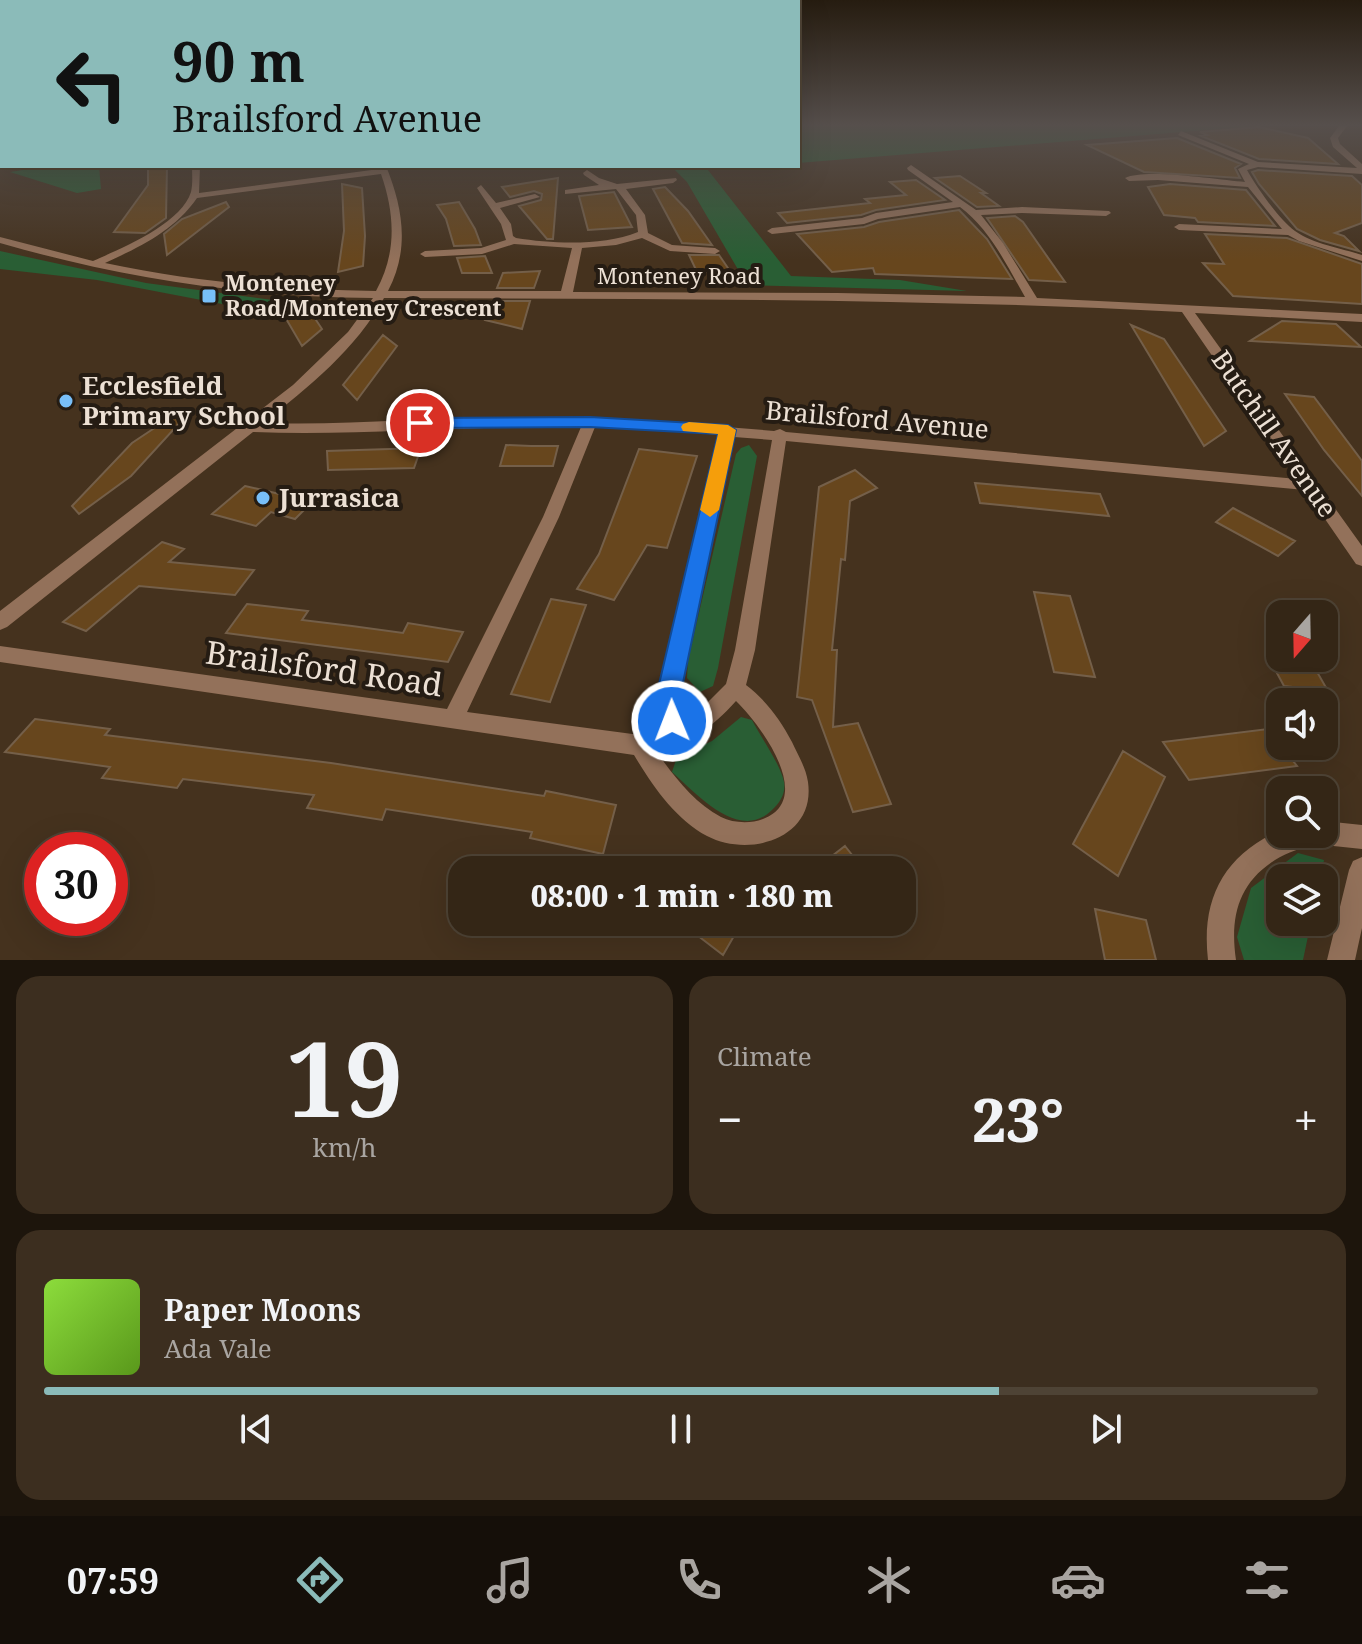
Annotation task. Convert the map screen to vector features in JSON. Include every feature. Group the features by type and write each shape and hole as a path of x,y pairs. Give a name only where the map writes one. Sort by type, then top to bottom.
{"street":[{"path":"93,265 171,221 194,196 196,171"},
{"path":"194,196 364,171"},
{"path":"0,622 247,427 337,349 381,296 390,274 399,230 397,208 384,171"},
{"path":"915,171 974,213 998,243 1033,301"},
{"path":"1243,171 1290,232"},
{"path":"587,173 594,181 615,187 638,210 645,225 643,234"},
{"path":"1129,178 1158,177 1251,185"},
{"path":"568,192 673,180"},
{"path":"481,188 506,224 508,237 513,241"},
{"path":"493,207 535,197"},
{"path":"772,231 864,221 876,216 962,204"},
{"path":"974,213 1022,210 1106,213"},
{"path":"1179,227 1290,232 1362,258"},
{"path":"425,254 482,251 513,241 625,241 643,234 670,248 715,251"},
{"name":"Monteney Road","path":"0,240 93,265 222,286 381,296 566,295 1033,301 1362,318"},
{"path":"566,295 578,243"},
{"name":"Butchill Avenue","path":"1185,308 1362,559"},
{"name":"Brailsford Avenue","path":"247,427 304,429 491,421 590,422 780,434 1309,485"},
{"path":"453,719 551,517 590,422"},
{"path":"683,733 672,721 668,697 728,430"},
{"name":"Brailsford Road","path":"0,654 640,745 683,733 710,715 735,688 745,650 780,434"},
{"path":"640,745 656,772 679,797 717,829 760,835 776,828 789,814 796,800 798,787 794,769 771,727 751,700 735,688"},
{"path":"1338,834 1362,837"},
{"path":"1222,960 1217,938 1220,910 1234,878 1270,848"},
{"path":"1341,960 1362,870"}],"green space":[{"path":"99,171 101,189 77,193 10,172"},
{"path":"676,171 709,171 791,276 900,280 967,291 747,285 687,182"},
{"path":"0,251 146,283 280,301 264,312 97,280 0,269"},
{"path":"749,445 757,456 718,668 713,686 700,692 687,678 688,660 736,454"},
{"path":"741,717 752,720 779,767 784,786 782,798 772,810 759,819 746,821 732,818 705,802 672,772 677,757 712,741"},
{"path":"1298,853 1324,860 1323,864 1283,864"},
{"path":"1266,877 1266,936 1308,936 1303,960 1244,960 1237,937 1251,888"}],"building":[{"path":"148,171 167,171 166,218 145,233 114,232 148,185"},
{"path":"1141,171 1236,171 1240,178"},
{"path":"1252,172 1352,176 1362,185 1362,223 1335,233 1344,236 1359,251 1320,240 1297,229"},
{"path":"960,176 999,206 977,207 935,178"},
{"path":"558,178 553,239 547,239 519,206 541,200 542,194 534,191 510,197 502,187"},
{"path":"916,180 945,200 861,215 787,223 778,213 870,203 865,199 906,195 890,182"},
{"path":"342,184 362,188 365,236 363,266 338,272 344,231"},
{"path":"1170,184 1246,190 1275,226 1198,222 1195,218 1164,215 1148,187"},
{"path":"665,187 688,211 712,245 682,243 653,189"},
{"path":"614,192 632,227 588,230 579,196"},
{"path":"226,202 229,207 167,255 164,234 182,219"},
{"path":"459,202 481,245 454,246 446,219 437,205"},
{"path":"959,210 987,239 1012,279 875,274 873,268 832,272 797,234 864,227"},
{"path":"1015,216 1023,222 1065,282 1029,280 987,218"},
{"path":"1205,234 1287,238 1362,264 1362,304 1233,296 1203,263 1224,264"},
{"path":"689,255 719,255 730,271 697,272"},
{"path":"485,256 492,273 462,273 457,258"},
{"path":"540,271 534,288 497,288 503,273"},
{"path":"492,301 530,301 522,329 485,320"},
{"path":"310,311 322,329 302,346 285,317"},
{"path":"1282,321 1336,324 1361,347 1250,341"},
{"path":"1131,325 1164,339 1226,431 1204,446"},
{"path":"383,335 397,346 357,400 343,385"},
{"path":"1285,394 1314,397 1362,461 1362,496 1324,450"},
{"path":"180,411 185,417 131,476 79,514 72,506 132,443"},
{"path":"506,445 558,446 553,466 500,466"},
{"path":"421,448 414,468 328,470 327,451"},
{"path":"639,449 697,456 667,548 647,545 614,600 577,589 599,554"},
{"path":"855,470 877,488 850,501 832,650 837,650 833,727 858,723 891,804 853,812 812,700 797,697 819,487"},
{"path":"975,483 1100,494 1109,516 980,503"},
{"name":"Jurrasica","path":"245,486 312,502 295,519 271,512 256,526 212,514"},
{"path":"1233,508 1295,541 1278,556 1216,522"},
{"path":"162,542 184,549 169,562 254,570 235,595 139,586 86,631 63,622"},
{"path":"1034,592 1070,596 1095,677 1054,672"},
{"path":"551,599 586,605 550,702 511,694"},
{"path":"247,604 308,611 302,620 403,633 408,623 463,632 448,662 226,633"},
{"path":"1276,672 1317,672 1326,688 1302,688 1284,686"},
{"path":"35,719 110,729 105,735 331,763 544,796 546,791 616,805 603,854 530,838 532,832 386,809 382,820 307,808 314,795 183,779 177,788 102,778 110,767 5,752"},
{"path":"1266,729 1266,760 1292,760 1297,766 1189,780 1163,742"},
{"path":"1123,751 1165,777 1118,876 1073,844"},
{"path":"845,846 853,856 832,856"},
{"path":"1095,909 1146,920 1156,960 1105,960"},
{"path":"698,936 734,936 723,955"}],"slow traffic":[{"path":"689,427 728,430 710,510"}],"place":[{"name":"Monteney Road/Monteney Crescent","path":"209,296"},
{"name":"Ecclesfield Primary School","path":"66,401"},
{"name":"Jurrasica","path":"263,498"}],"route":[{"path":"420,423 590,422 728,430 668,697 672,721"}]}
